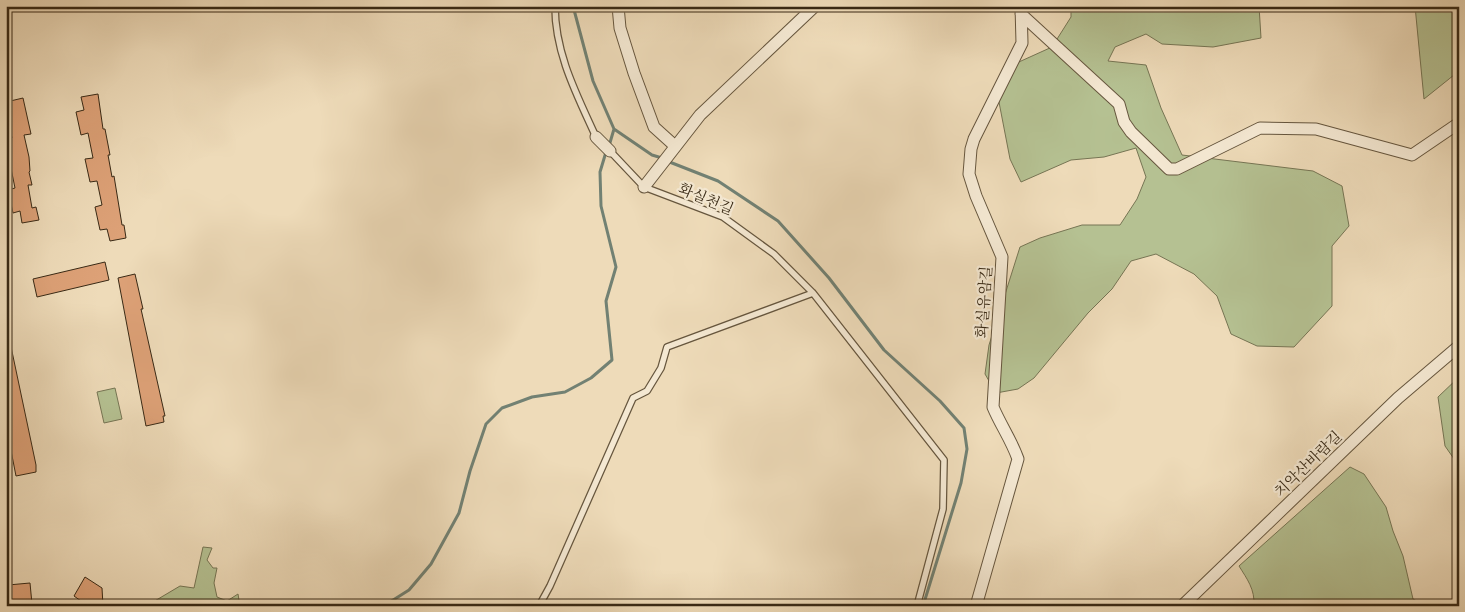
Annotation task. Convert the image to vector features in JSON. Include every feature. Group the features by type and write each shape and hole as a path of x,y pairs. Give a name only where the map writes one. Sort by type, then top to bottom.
{"street":[{"path":"618,6 620,28 654,127 675,146"},
{"path":"647,183 700,115 815,6"},
{"path":"1021,10 1119,104 1124,122 1131,132 1169,169 1177,169 1260,128 1316,129 1412,155 1459,123"},
{"name":"화실유암길","path":"976,606 1018,459 1012,443 998,420 993,407 1002,256 976,196 969,174 971,149 974,139 1022,43 1021,10"},
{"path":"596,137 610,151"},
{"name":"치악산바람길","path":"1182,606 1398,398 1459,346"}],"lane":[{"path":"9,6 35,6"},
{"path":"555,6 555,24 567,75 596,137"},
{"name":"화실천길","path":"610,151 647,183 723,217 774,254 813,293"},
{"path":"540,606 633,398 648,391 661,368 667,347 813,293 944,460 943,509 917,606"}],"green space":[{"path":"1071,6 1259,6 1261,38 1213,47 1162,44 1146,34 1115,47 1108,61 1146,65 1161,108 1182,155 1313,171 1342,186 1349,226 1332,246 1332,306 1294,347 1257,346 1231,334 1217,296 1194,274 1156,254 1131,261 1112,289 1088,313 1034,378 1018,389 996,393 985,374 989,345 1020,247 1040,238 1082,225 1120,225 1137,199 1146,177 1136,148 1104,157 1071,160 1021,182 1010,159 998,97 1010,66 1052,47 1071,17"},
{"path":"1415,6 1459,6 1459,71 1424,99"},
{"path":"1459,377 1459,466 1445,446 1438,397"},
{"path":"115,388 122,419 104,423 97,392"},
{"path":"1350,467 1364,474 1386,507 1403,556 1413,599 1426,606 1254,606 1252,589 1239,566"},
{"path":"203,547 212,548 207,560 213,568 217,568 214,583 217,597 227,601 238,594 240,606 132,606 140,602 153,602 180,586 194,588"}],"building":[{"path":"98,94 103,129 105,129 110,155 108,155 112,177 114,176 126,238 110,241 107,229 100,230 95,207 102,205 97,181 90,182 85,159 93,158 88,133 81,135 76,112 84,110 81,97"},
{"path":"23,98 31,134 24,135 32,185 28,185 32,208 36,207 39,220 22,223 20,211 13,213 8,190 15,188 6,144 6,139 12,138 6,102"},
{"path":"105,262 109,280 37,297 33,279"},
{"path":"135,274 165,416 163,416 164,422 146,426 118,278"},
{"path":"6,342 10,342 36,465 36,472 16,476 6,425"},
{"path":"85,577 102,588 103,606 82,606 81,601 74,596"},
{"path":"30,583 32,604 10,606 8,585"}],"waterway":[{"path":"573,6 593,81 614,129 652,155 662,158"},
{"path":"609,146 614,129"},
{"path":"387,606 409,590 431,564 459,513 470,471 486,424 502,408 532,397 565,392 591,378 612,360 606,301 616,267 601,206 600,172 606,152"},
{"path":"667,161 718,181 778,221 829,278 884,350 940,401 964,428 967,449 961,483 923,606"}]}
